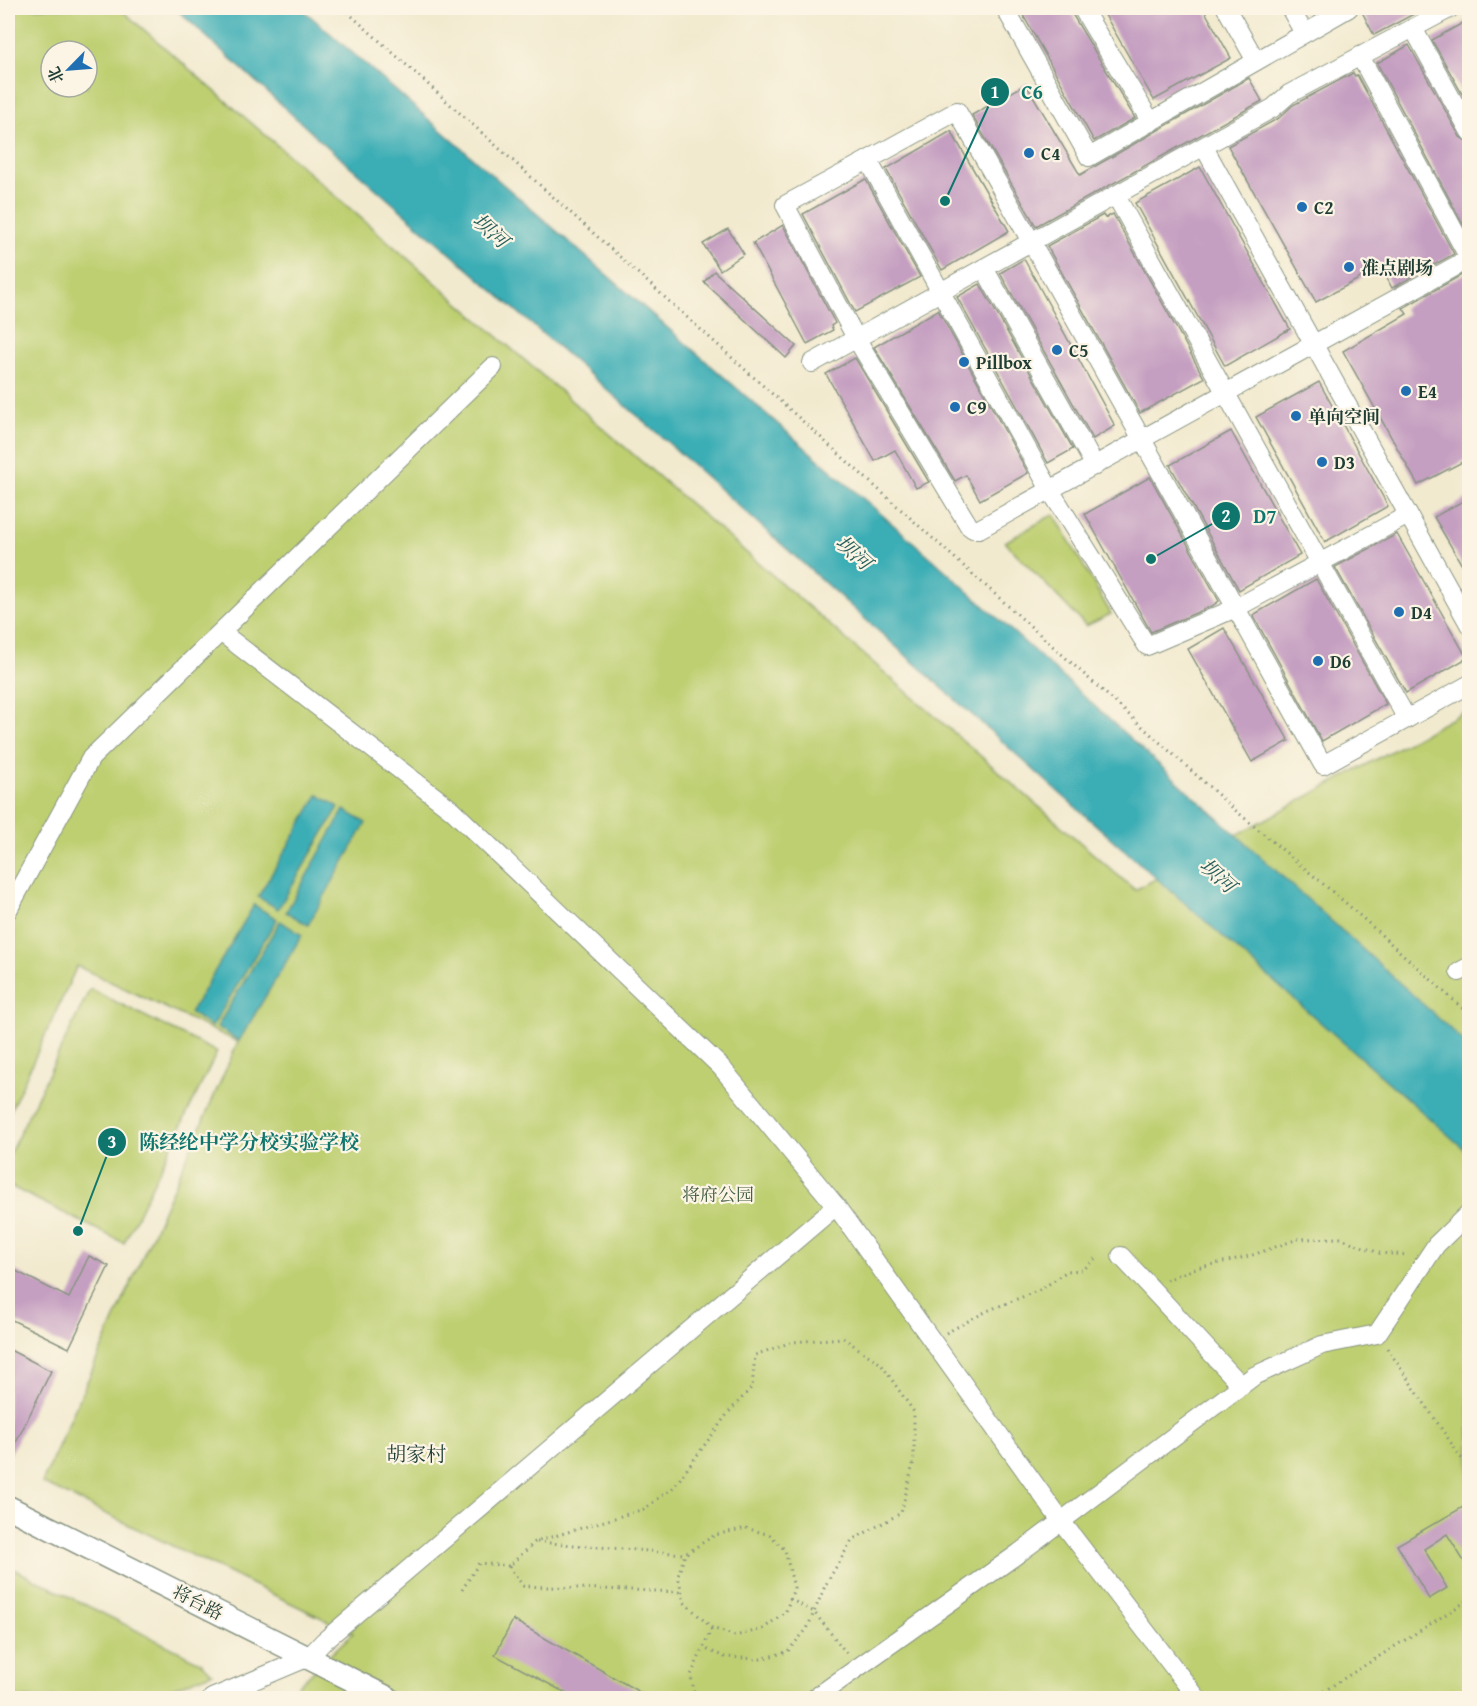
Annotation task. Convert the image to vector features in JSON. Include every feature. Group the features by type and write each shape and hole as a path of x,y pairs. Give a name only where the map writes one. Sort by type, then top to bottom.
{"main road":[{"name":"将台路","path":"8,1507 388,1698"}],"street":[{"path":"1005,8 1089,157 1349,8"},
{"path":"1082,8 1151,122"},
{"path":"1226,8 1256,61"},
{"path":"1290,8 1304,33"},
{"path":"812,363 1204,147 1273,108 1289,94 1451,8"},
{"path":"1413,28 1470,132"},
{"path":"1360,56 1469,259 1314,346 1143,439 1095,466 1050,490 979,530 969,526 856,338 785,205 957,111 1143,439 1323,765 1470,684"},
{"path":"1204,147 1470,626"},
{"path":"868,160 1050,490 1147,646 1236,608 1408,515"},
{"path":"1116,196 1407,719"},
{"path":"984,268 1095,466"},
{"path":"8,910 91,758 493,367"},
{"path":"222,633 452,810 721,1067 836,1206 1061,1521 1197,1698"},
{"path":"212,1698 309,1658 324,1641 836,1206"},
{"path":"815,1698 1061,1521 1254,1376 1322,1345 1377,1334 1436,1245 1470,1212"},
{"path":"1121,1256 1241,1385"}],"path":[{"path":"343,8 1235,810 1347,904 1470,1015"},
{"path":"1151,1286 1196,1268 1250,1256 1298,1239 1340,1238 1379,1253 1403,1256 1431,1254"},
{"path":"931,1340 987,1311 1042,1289 1067,1271 1083,1269 1096,1258"},
{"path":"1377,1334 1470,1471"},
{"path":"509,1566 535,1542 644,1509 674,1487 728,1413 752,1387 755,1355 792,1342 843,1338 881,1364 914,1412 914,1460 901,1512 852,1540 825,1586 807,1629 787,1652 760,1659 725,1657 703,1648"},
{"path":"535,1542 685,1554 715,1535 746,1528 770,1535 785,1550 794,1588 786,1611 763,1629 735,1636 712,1628 684,1602 678,1576 685,1554"},
{"path":"462,1590 478,1563 509,1566 524,1586 681,1592"},
{"path":"790,1599 814,1612 858,1667"},
{"path":"1313,1698 1470,1599"},
{"path":"696,1698 690,1676 712,1628"}],"green space":[{"name":"将府公园","path":"8,8 119,8 1135,890 1469,709 1469,1698 278,1698 288,1695 353,1633 42,1483 238,1042 77,966 8,1116"},
{"path":"1054,514 1111,614 1086,626 1005,542"},
{"path":"90,989 217,1052 124,1243 8,1185 8,1157"},
{"path":"8,1566 202,1663 212,1673 147,1698 8,1698"}],"water":[{"name":"坝河","path":"175,8 301,8 936,562 1469,1046 1469,1153 1064,797 664,439 321,141"},
{"path":"318,795 339,807 278,909 258,897"},
{"path":"344,810 366,823 308,925 286,912"},
{"path":"254,905 277,919 212,1027 190,1013"},
{"path":"280,921 302,935 239,1041 217,1027"}],"building":[{"path":"1019,8 1071,8 1072,14 1135,118 1094,141"},
{"path":"1101,8 1203,8 1231,58 1154,100"},
{"path":"1360,8 1425,8 1374,35"},
{"path":"1470,19 1470,108 1432,40"},
{"path":"1409,45 1460,137 1470,143 1470,225 1465,228 1377,63"},
{"path":"1353,73 1357,75 1454,254 1392,288 1381,267 1316,302 1228,146 1279,118 1293,105"},
{"name":"C4","path":"1249,78 1262,101 1036,226 972,115 1026,84 1080,175"},
{"path":"951,131 1009,231 942,270 886,169"},
{"path":"1200,167 1290,329 1225,366 1135,203"},
{"path":"864,180 920,277 855,312 803,214"},
{"path":"1113,214 1204,378 1140,413 1047,246 1103,215 1105,218"},
{"path":"783,225 835,323 831,326 833,330 807,344 753,243"},
{"path":"728,229 744,254 720,270 703,244"},
{"name":"C5","path":"1024,259 1115,426 1093,439 1000,273"},
{"path":"714,271 796,346 786,358 704,282"},
{"name":"E4","path":"1465,273 1470,281 1470,458 1418,485 1343,351 1407,314 1403,308"},
{"path":"980,284 1073,449 1048,463 957,297"},
{"name":"C9","path":"938,310 1028,473 980,500 966,475 955,481 874,347"},
{"path":"855,358 929,482 916,488 895,450 875,461 826,374"},
{"name":"D3","path":"1319,382 1388,506 1325,542 1256,417"},
{"path":"1231,431 1300,555 1239,590 1170,465"},
{"path":"1150,477 1219,601 1151,632 1085,514"},
{"path":"1470,497 1470,579 1434,517"},
{"name":"D4","path":"1397,534 1467,658 1406,693 1335,567"},
{"name":"D6","path":"1316,579 1386,704 1322,741 1253,615"},
{"path":"1224,628 1289,741 1252,762 1188,649"},
{"path":"89,1256 109,1266 69,1348 8,1318 8,1267 69,1298"},
{"path":"8,1349 51,1371 8,1459"},
{"path":"1470,1503 1470,1571 1447,1534 1424,1549 1447,1588 1429,1599 1397,1545"},
{"path":"513,1620 650,1698 575,1698 495,1655"}],"place":[{"name":"C4","path":"1029,153"},
{"name":"C6","path":"945,201"},
{"name":"C2","path":"1302,207"},
{"name":"准点剧场","path":"1349,267"},
{"name":"C5","path":"1057,350"},
{"name":"Pillbox","path":"964,362"},
{"name":"E4","path":"1406,391"},
{"name":"C9","path":"955,407"},
{"name":"单向空间","path":"1296,416"},
{"name":"D3","path":"1322,462"},
{"name":"D7","path":"1151,559"},
{"name":"D4","path":"1399,612"},
{"name":"D6","path":"1318,661"},
{"name":"陈经纶中学分校实验学校","path":"78,1231"}],"district":[{"name":"胡家村","path":"416,1453"}]}
